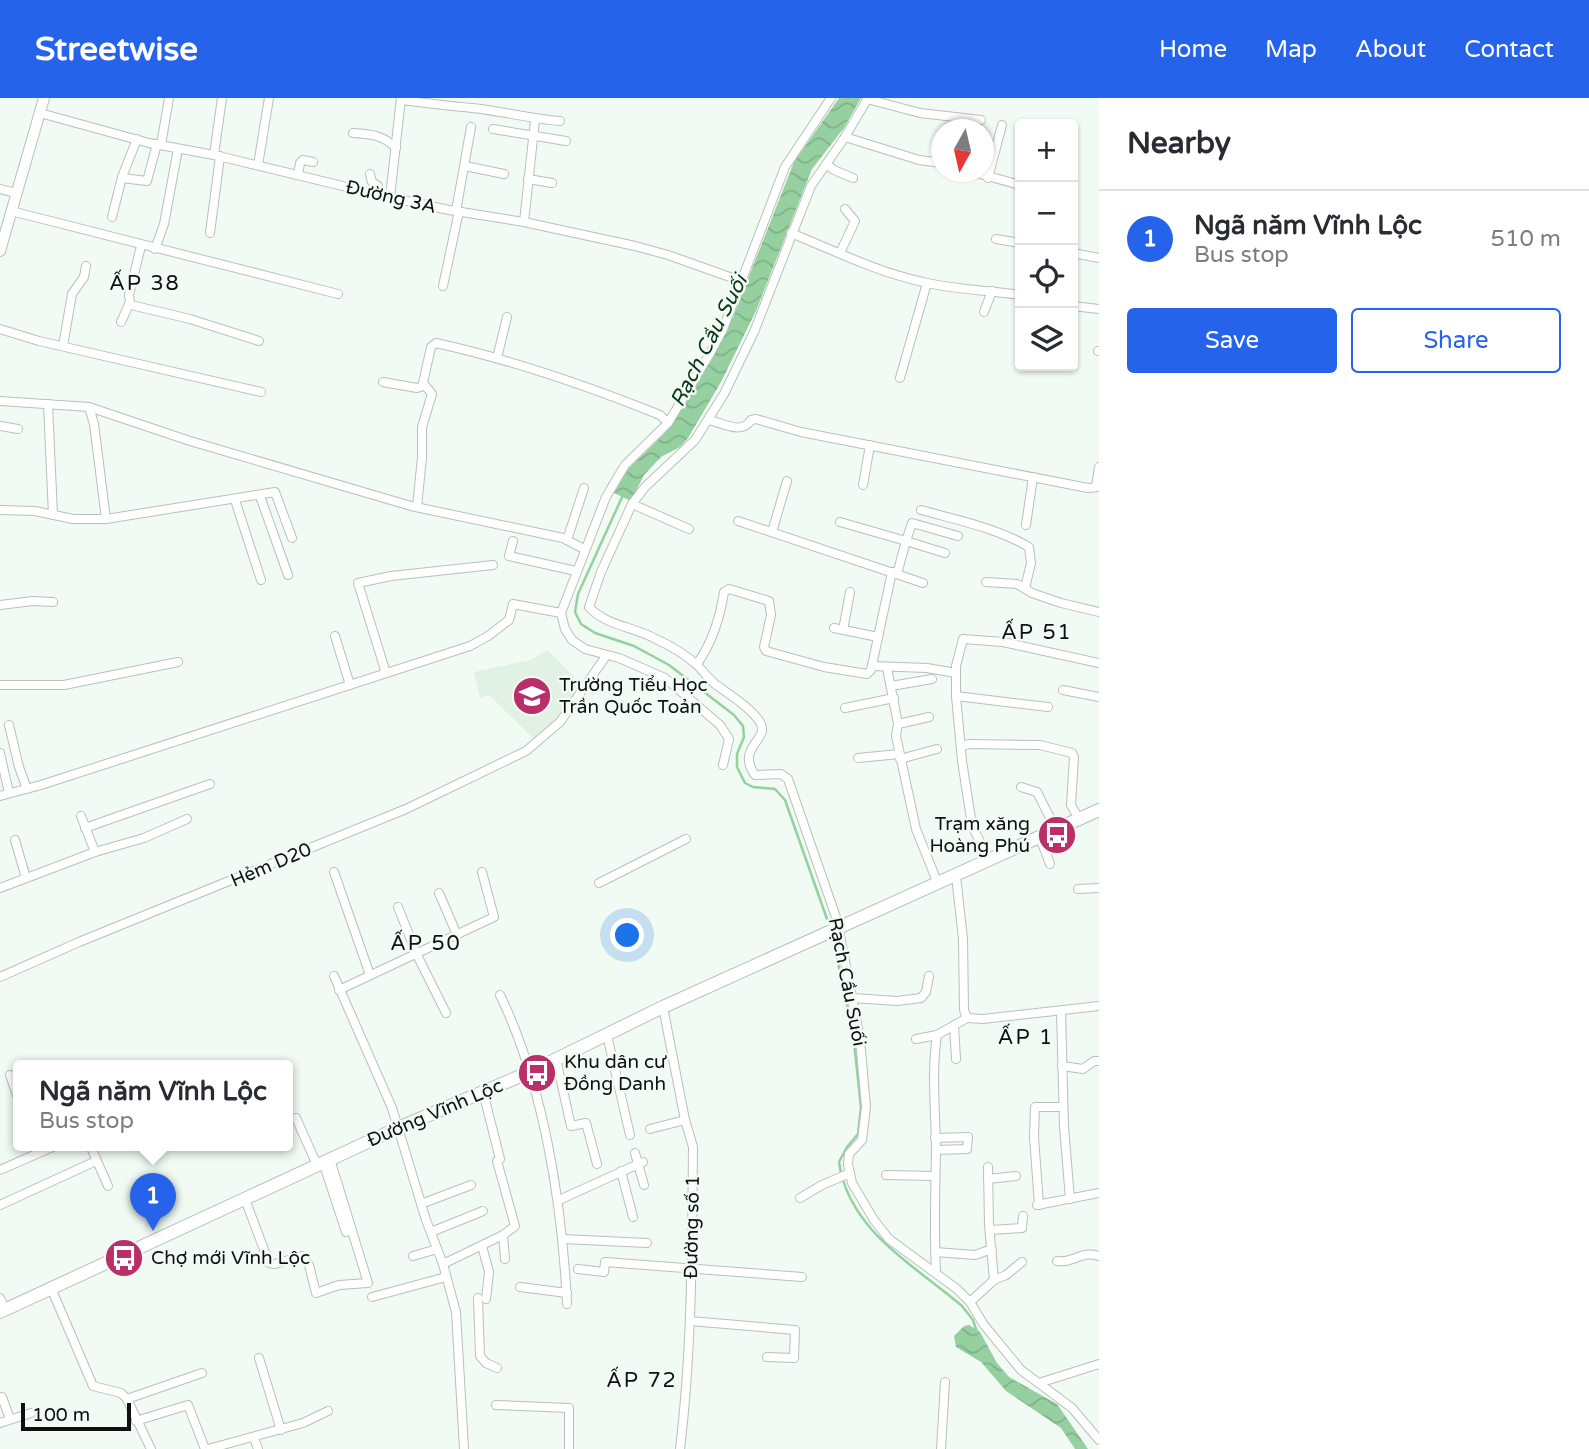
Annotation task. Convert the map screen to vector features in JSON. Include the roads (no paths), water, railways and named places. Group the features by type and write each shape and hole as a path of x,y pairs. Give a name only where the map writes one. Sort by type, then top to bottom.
{"main road":[{"name":"Đường Vĩnh Lộc","path":"2,1306 51,1289 398,1128 530,1072 663,1007 1099,810"}],"street":[{"path":"0,251 44,98"},
{"path":"122,178 147,181 159,145 169,98"},
{"path":"210,233 222,98"},
{"path":"258,165 269,98"},
{"path":"723,765 729,739 720,724 664,678 617,655 606,656 585,649 572,640 565,629 561,613 606,497 625,465 668,423 723,329 785,167 831,98"},
{"path":"390,197 401,99 472,108 534,120 560,121"},
{"path":"867,99 920,113 972,119"},
{"name":"Rạch Cầu Suối","path":"844,1176 849,1154 862,1140 866,1107 860,1038 838,928 788,779 781,775 755,775 749,766 748,757 761,736 760,722 706,676 697,664 655,638 623,630 594,613 589,607 596,584 632,504 645,487 695,440 724,394 754,332 811,186 867,99"},
{"name":"Đường 3A","path":"40,113 159,145 258,165 380,195 524,222 668,255 741,281"},
{"path":"524,222 534,120"},
{"path":"372,134 374,122"},
{"path":"994,155 1002,125"},
{"path":"443,286 471,127"},
{"path":"493,129 566,141"},
{"path":"353,133 387,138 396,148"},
{"path":"845,137 931,162"},
{"path":"113,217 122,178 136,139"},
{"path":"155,249 164,224 178,149"},
{"path":"298,175 303,160 313,162"},
{"path":"826,164 853,178"},
{"path":"464,166 504,174"},
{"path":"370,174 380,195"},
{"path":"528,178 552,183"},
{"path":"994,179 1015,184"},
{"path":"0,189 16,193"},
{"path":"840,253 855,221 845,209"},
{"path":"11,211 338,294"},
{"path":"792,233 852,260 927,283 1015,294"},
{"path":"996,239 1015,242"},
{"path":"121,322 130,302 129,295 141,246"},
{"path":"1078,254 1099,258"},
{"path":"63,346 72,294 84,277 86,266"},
{"path":"900,378 927,283"},
{"path":"984,312 992,291"},
{"path":"130,302 141,309 190,319 259,341"},
{"path":"1078,307 1099,309"},
{"path":"497,358 506,317"},
{"path":"0,329 261,392"},
{"path":"424,386 431,347 436,343 497,358 565,380 660,415 668,423"},
{"path":"383,382 417,388 424,386"},
{"path":"417,507 422,427 432,394 424,386"},
{"path":"0,401 89,407 190,440 417,507 567,540 584,549"},
{"path":"48,404 52,515"},
{"path":"89,407 94,424 106,519"},
{"path":"709,420 741,428 756,419 801,432 1088,488 1097,487 1099,467"},
{"path":"0,426 19,429"},
{"path":"863,485 870,445"},
{"path":"1026,525 1033,477"},
{"path":"772,532 787,481"},
{"path":"567,540 584,488"},
{"path":"0,510 35,511 73,519 106,519 275,492 292,538"},
{"path":"260,496 288,575"},
{"path":"234,500 261,580"},
{"path":"632,504 689,529"},
{"path":"921,510 982,527 1016,539 1029,547 1031,563 1025,588"},
{"path":"738,522 923,583"},
{"path":"840,522 945,552"},
{"path":"697,664 709,645 721,612 724,592 729,589 769,601 771,615 764,647 766,652 824,667 870,673 895,573 912,523 958,536"},
{"path":"513,541 509,556 576,571"},
{"path":"386,673 358,583 391,576 493,565"},
{"path":"986,582 1017,584 1061,603 1099,612"},
{"path":"850,592 839,629 878,636"},
{"path":"0,605 33,601 53,602"},
{"path":"0,753 4,795 461,649 484,639 510,619 513,604 561,613"},
{"path":"335,636 350,685"},
{"path":"989,861 972,825 961,746 956,673 963,639 1003,642 1099,663"},
{"name":"Hẻm D20","path":"0,977 79,942 406,809 509,760 537,743 560,722 606,656"},
{"path":"0,685 64,685 178,662"},
{"path":"872,666 927,668 956,673"},
{"path":"887,668 898,724 896,736 916,829 938,884"},
{"path":"891,687 932,679"},
{"path":"1063,690 1099,698"},
{"path":"956,696 1048,707"},
{"path":"845,708 894,698"},
{"path":"898,724 929,717"},
{"path":"9,725 27,789"},
{"path":"961,746 1040,745 1072,753 1074,757 1070,805 1079,819"},
{"path":"858,758 900,756 937,749"},
{"path":"85,828 210,784"},
{"path":"1021,787 1037,792 1056,830"},
{"path":"81,816 95,852"},
{"path":"0,888 95,852 144,838 187,819"},
{"path":"1040,838 1050,864"},
{"path":"600,883 686,839"},
{"path":"15,840 26,878"},
{"path":"334,872 369,975"},
{"path":"340,989 494,917 482,872"},
{"path":"956,876 963,939 964,1010 967,1018"},
{"path":"1078,889 1099,888"},
{"path":"439,892 457,935"},
{"path":"398,907 416,955 446,1013"},
{"path":"334,976 392,1108 421,1204 443,1264 456,1312 464,1449"},
{"path":"853,998 897,1001 921,998 926,992 929,976"},
{"path":"500,995 511,1017 530,1072 559,1200 567,1304"},
{"path":"916,1040 937,1035 967,1018 982,1019 1099,1006"},
{"name":"Đường số 1","path":"663,1007 685,1120 693,1147 691,1321 688,1387 680,1449"},
{"path":"1061,1011 1063,1107 1070,1199"},
{"path":"954,1026 956,1059"},
{"path":"607,1035 630,1135"},
{"path":"936,1272 934,1057 937,1035"},
{"path":"556,1059 571,1126 586,1123 597,1164"},
{"path":"1062,1066 1083,1069 1094,1061 1099,1061"},
{"path":"10,1075 13,1083"},
{"path":"443,1264 503,1235 515,1226 483,1092"},
{"path":"1063,1107 1035,1107 1036,1205 1099,1193"},
{"path":"245,1199 269,1263 275,1264 302,1256 309,1265 316,1293 339,1285 368,1283 324,1162 296,1118"},
{"path":"650,1129 685,1120"},
{"path":"934,1138 968,1137 969,1142 967,1149 936,1150"},
{"path":"0,1170 34,1151"},
{"path":"92,1151 108,1186"},
{"path":"635,1153 640,1163 644,1185"},
{"path":"0,1205 96,1161"},
{"path":"324,1162 346,1232"},
{"path":"559,1200 640,1163"},
{"path":"988,1167 989,1230 994,1280"},
{"path":"621,1171 633,1217"},
{"path":"886,1175 935,1176"},
{"path":"800,1198 844,1176 852,1183 889,1239 936,1272 970,1302 1021,1370 1072,1408 1099,1440"},
{"path":"988,1179 1016,1176"},
{"path":"421,1204 471,1185"},
{"path":"431,1232 483,1211"},
{"path":"989,1230 1022,1228 1023,1216"},
{"path":"503,1235 505,1259"},
{"path":"563,1239 647,1243"},
{"path":"482,1246 489,1272 482,1299 480,1356 486,1363 497,1368"},
{"path":"413,1256 437,1249"},
{"path":"935,1252 975,1255 992,1249"},
{"path":"1056,1261 1065,1262 1082,1254 1099,1256"},
{"path":"578,1269 604,1272 605,1262 802,1277"},
{"path":"970,1302 994,1280 1006,1275 1022,1262"},
{"path":"372,1297 446,1277"},
{"path":"520,1287 567,1293"},
{"path":"51,1289 93,1386 121,1393 127,1399 151,1449"},
{"path":"691,1321 795,1330 793,1358 767,1357"},
{"path":"259,1359 281,1430"},
{"path":"1040,1383 1099,1364"},
{"path":"127,1399 202,1373"},
{"path":"941,1449 945,1382"},
{"path":"2,1397 10,1419"},
{"path":"136,1421 188,1405 207,1449 281,1430 328,1411"},
{"path":"496,1405 569,1408 569,1449"},
{"path":"0,1423 31,1413"},
{"path":"254,1437 258,1449"}],"water":[{"path":"839,98 861,98 844,128 812,169 756,311 721,382 688,438 680,447 661,457 644,475 631,501 614,493 628,469 664,434 684,406 733,317 794,162"},
{"path":"969,1325 980,1332 997,1363 1009,1377 1057,1404 1088,1449 1075,1449 1061,1428 1006,1391 981,1362 956,1347 954,1336 964,1326"}],"waterway":[{"name":"Rạch Cầu Suối","path":"623,495 578,594 575,612 581,624 595,633 634,646 669,665 734,715 743,726 744,737 737,754 737,767 745,783 753,787 775,789 785,800 827,919"},
{"name":"Rạch Cầu Suối","path":"834,944 853,1033 861,1107 858,1134 839,1162 841,1173"},
{"name":"Rạch Cầu Suối","path":"843,1180 852,1201 877,1236 962,1306 973,1320 977,1332"}],"place":[{"name":"Trường Tiểu Học Trần Quốc Toản","path":"532,696"},
{"name":"Trạm xăng Hoàng Phú","path":"1057,835"},
{"name":"Khu dân cư Đồng Danh","path":"537,1073"},
{"name":"Ngã năm Vĩnh Lộc","path":"153,1231"},
{"name":"Chợ mới Vĩnh Lộc","path":"124,1258"}],"district":[{"name":"ẤP 38","path":"145,283"},
{"name":"ẤP 51","path":"1037,632"},
{"name":"ẤP 50","path":"426,943"},
{"name":"ẤP 1","path":"1026,1037"},
{"name":"ẤP 72","path":"642,1380"}]}
